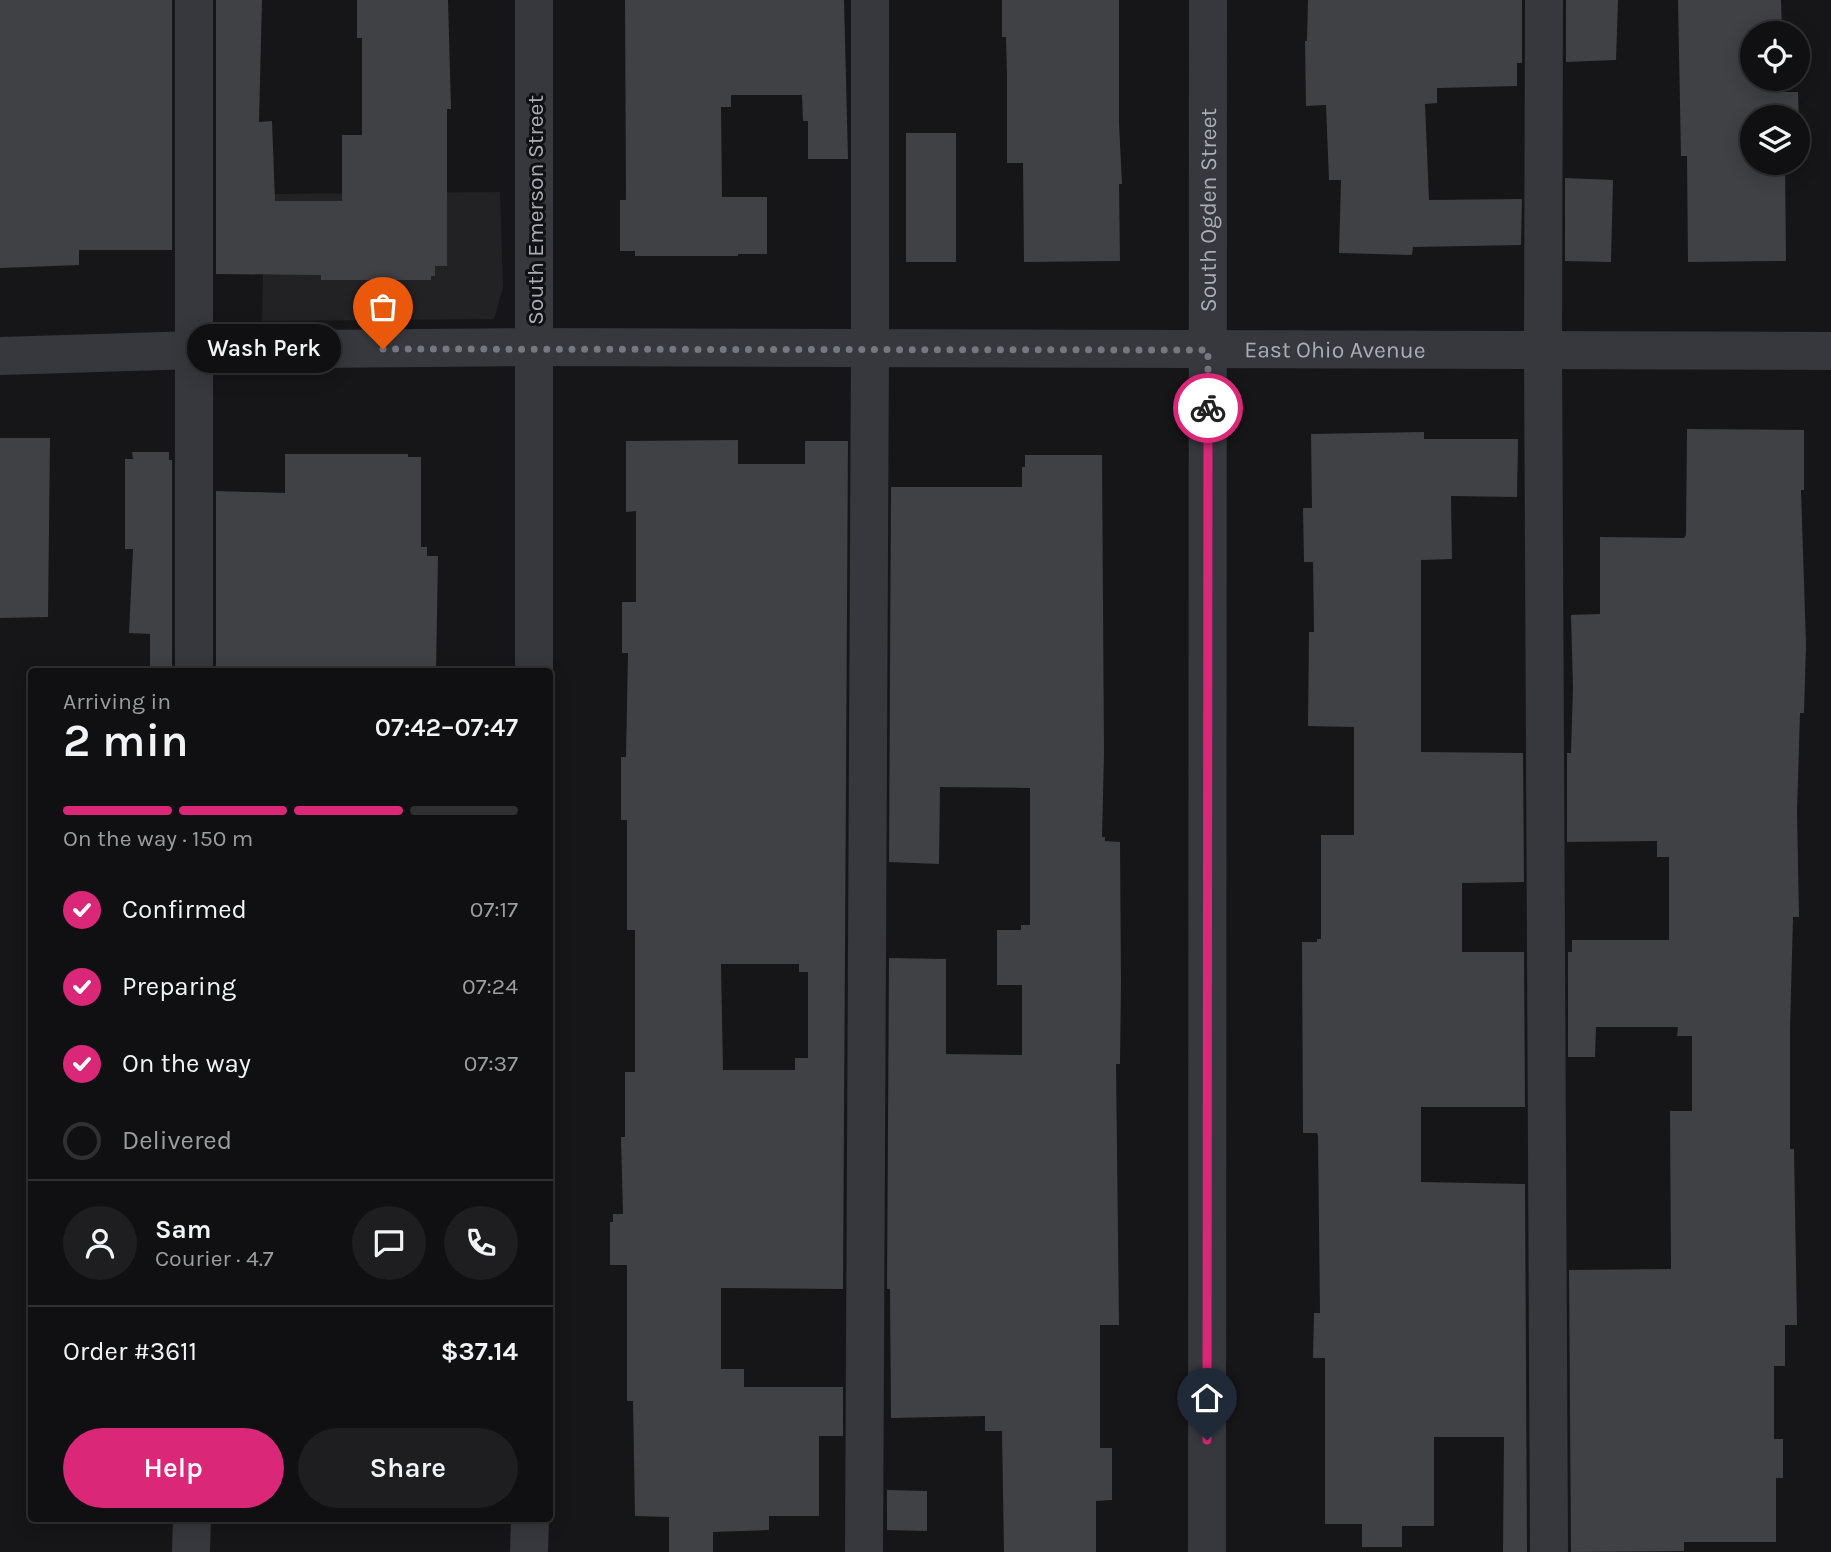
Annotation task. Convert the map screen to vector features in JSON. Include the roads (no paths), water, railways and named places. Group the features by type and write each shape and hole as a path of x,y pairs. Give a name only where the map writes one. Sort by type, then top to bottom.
{"street":[{"path":"194,0 194,668"},
{"name":"South Emerson Street","path":"534,0 534,668"},
{"path":"864,1552 870,0"},
{"name":"South Ogden Street","path":"1207,1552 1208,0"},
{"path":"1544,0 1543,350 1549,1552"},
{"name":"East Ohio Avenue","path":"0,356 195,350 535,347 1831,351"},
{"path":"191,1522 191,1552"},
{"path":"529,1552 530,1522"}],"place":[{"name":"Wash Perk","path":"383,349"}]}
